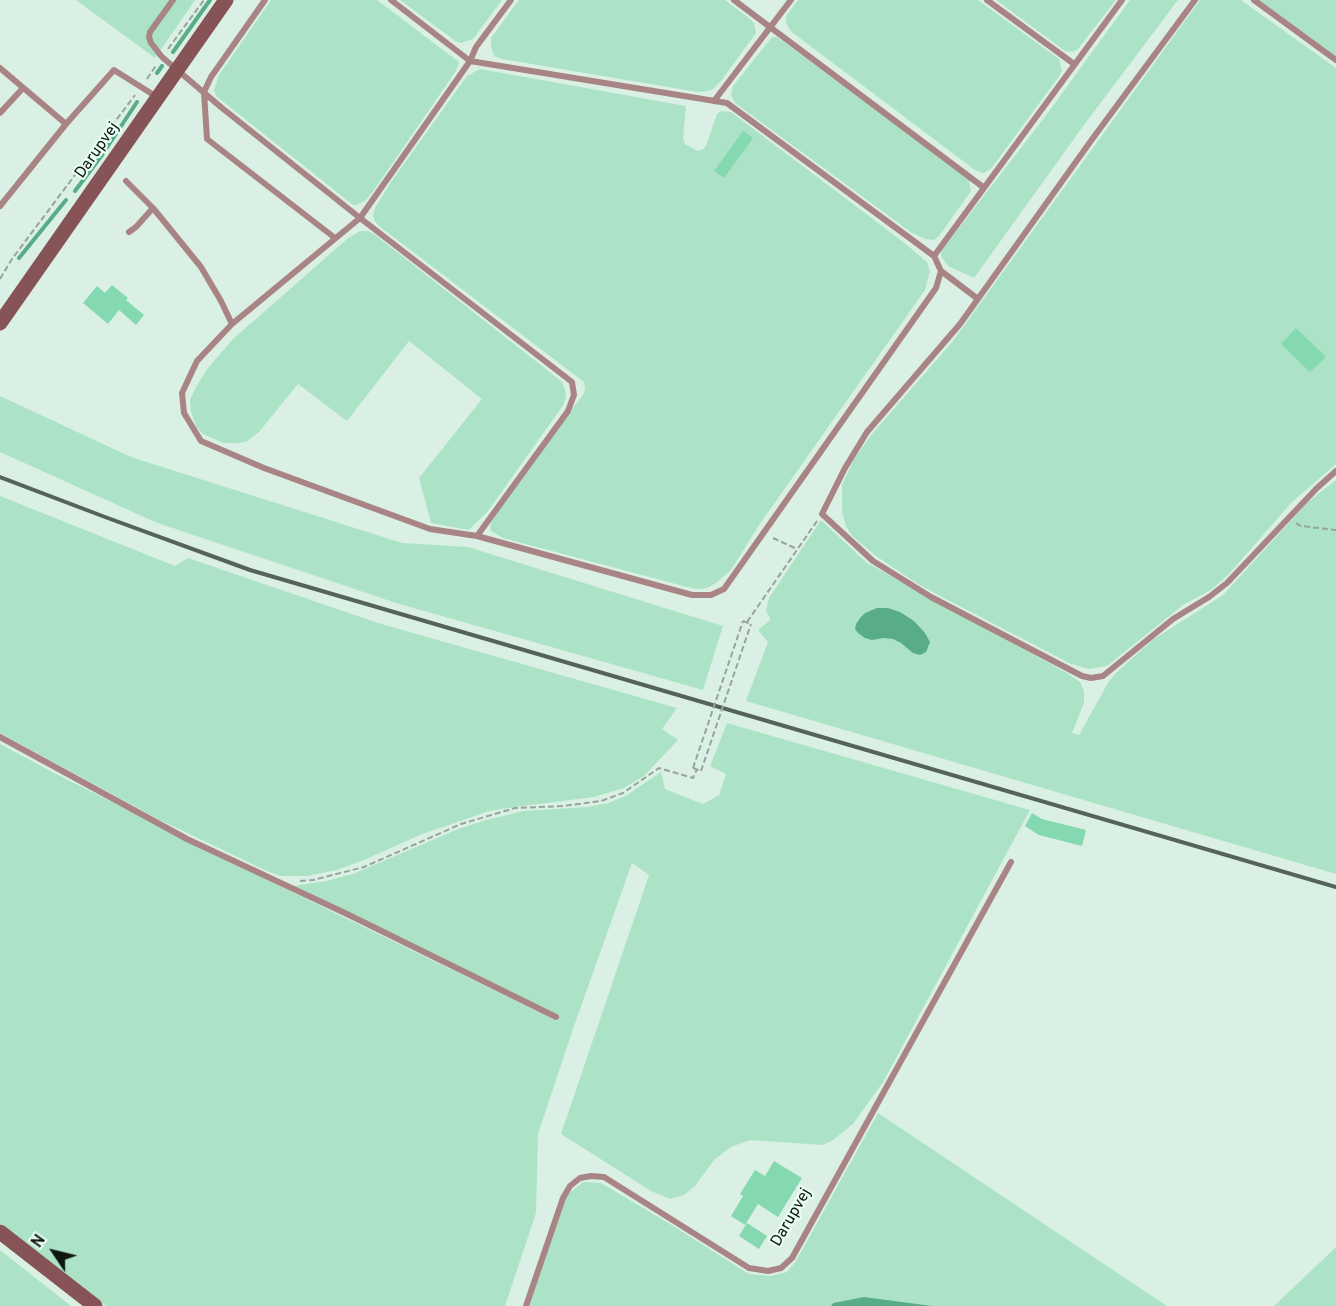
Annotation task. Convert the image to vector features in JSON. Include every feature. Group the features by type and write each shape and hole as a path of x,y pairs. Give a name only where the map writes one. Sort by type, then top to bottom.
{"street":[{"name":"Darupvej","path":"0,323 226,0"},
{"path":"0,1232 95,1306"}],"lane":[{"path":"173,0 148,37 162,57 360,218 572,382 574,395 568,411 477,536"},
{"path":"266,0 204,92 207,139 335,238"},
{"path":"391,0 470,61 727,103 934,256 941,271 978,299"},
{"path":"511,0 476,47 470,61 360,218 232,324 197,360 182,393 184,413 201,441 264,468 430,529 477,536 692,595 711,595 724,589 936,288 941,271"},
{"path":"734,0 983,187"},
{"path":"714,101 791,0"},
{"path":"987,0 1074,64"},
{"path":"934,256 1122,0"},
{"path":"1195,0 960,324 867,432 844,468 822,514 873,561 931,597 1082,676 1091,678 1103,676 1173,619 1227,583 1336,471"},
{"path":"1254,0 1336,60"},
{"path":"0,68 66,124"},
{"path":"0,206 66,124 114,70 157,97"},
{"path":"0,113 23,88"},
{"path":"126,181 153,208 201,267 232,324"},
{"path":"129,232 153,208"},
{"path":"0,737 188,839 556,1017"},
{"name":"Darupvej","path":"526,1306 563,1198 570,1186 580,1178 591,1176 604,1177 749,1268 768,1271 781,1268 792,1258 1011,862"}],"path":[{"path":"0,279 12,259 204,0"},
{"path":"283,884 313,880 364,867 461,824 515,808 563,806 601,801 623,793 659,768 693,778 747,622 822,514"},
{"path":"1289,517 1301,526 1336,530"},
{"path":"763,534 797,549"},
{"path":"697,769 747,622"}],"shaded area":[{"path":"76,0 195,0 155,58"},
{"path":"271,0 377,0 459,62 456,71 372,193 365,201 356,205 353,205 216,96 214,90 219,75"},
{"path":"400,0 502,0 473,39 461,43 455,41"},
{"path":"519,0 725,0 754,23 756,33 721,81 713,89 698,92 494,56 491,38"},
{"path":"798,0 978,0 1059,59 1062,71 991,169 984,173 979,172 793,33 786,22 786,16"},
{"path":"996,0 1116,0 1078,49 1072,52 1065,51"},
{"path":"1130,0 1178,0 1084,125 974,278 948,266 941,256 942,250 1044,118"},
{"path":"1200,0 1241,0 1336,68 1336,464 1291,503 1229,574 1211,590 1183,605 1107,666 1089,669 1071,664 921,586 876,556 852,536 846,526 842,512 842,485 854,459 872,434 953,341"},
{"path":"1259,0 1336,0 1336,56"},
{"path":"772,37 781,40 967,177 971,191 939,236 934,240 925,239 912,233 735,103 731,95 733,86"},
{"path":"480,69 686,106 683,138 685,144 698,151 706,146 717,114 721,111 731,112 927,262 930,271 925,290 759,525 731,570 707,588 687,587 503,538 491,531 490,525 494,517 584,393 584,382 379,226 373,216 375,208 391,182 467,76"},
{"path":"360,231 374,234 556,377 562,382 565,390 564,404 488,511 469,530 431,523 419,478 482,399 409,341 347,421 298,384 259,432 247,441 223,443 203,434 197,428 191,412 190,400 196,387 207,369 233,339 347,239"},
{"path":"0,396 131,457 402,543 468,547 723,626 703,690 396,603 155,522 0,452"},
{"path":"1336,480 1336,874 746,701 768,642 758,630 769,621 770,618 766,611 769,598 821,520 867,563 1080,682 1084,691 1084,703 1072,733 1079,735 1109,681 1120,669 1154,639 1223,595 1308,502"},
{"path":"0,496 175,566 188,558 378,623 677,708 662,729 678,740 644,776 624,788 594,797 489,811 420,835 337,870 307,876 281,876 269,872 160,820 0,733"},
{"path":"877,608 888,608 900,612 914,621 930,642 926,652 920,655 913,653 893,639 872,640 858,633 855,629 860,618"},
{"path":"727,723 1030,810 883,1082 853,1124 833,1140 823,1145 750,1140 731,1147 714,1160 695,1186 684,1195 670,1199 651,1191 561,1134 649,875 632,863 538,1134 536,1213 505,1306 106,1306 0,1223 0,744 292,892 557,1021 559,1016 294,886 353,874 458,829 486,820 524,811 587,807 609,803 627,795 661,772 665,789 703,804 719,795 726,774 710,766"},
{"path":"878,1113 1167,1306 933,1306 864,1297 833,1303 831,1306 527,1306 563,1198 583,1182 601,1183 749,1274 771,1276 787,1272 796,1261"},
{"path":"1336,1247 1336,1306 1274,1306"},
{"path":"0,1250 71,1306 0,1306"},
{"path":"864,1297 933,1306 831,1306 833,1303"}],"building":[{"path":"743,131 753,138 724,178 714,171"},
{"path":"112,285 144,315 136,325 119,310 108,324 83,303 97,286 105,293"},
{"path":"1296,328 1326,357 1310,372 1281,344"},
{"path":"1032,813 1042,819 1086,830 1082,846 1039,835 1025,826"},
{"path":"774,1161 802,1178 778,1217 758,1204 745,1225 731,1216 743,1196 740,1194 755,1170 765,1176"},
{"path":"747,1223 767,1236 759,1249 739,1236"}],"waterway":[{"path":"173,52 210,0"},
{"path":"157,73 162,66"},
{"path":"75,191 137,102"},
{"path":"19,258 66,200"}],"railway":[{"path":"0,477 250,570 1336,887"}]}
